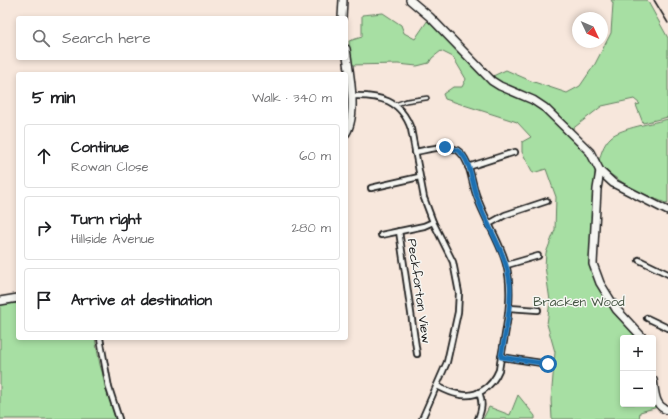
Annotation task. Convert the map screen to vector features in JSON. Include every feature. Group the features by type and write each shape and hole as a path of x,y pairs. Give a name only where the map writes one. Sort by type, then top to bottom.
{"street":[{"path":"342,16 343,0"},
{"path":"410,0 430,17 484,75 500,86 533,100 545,108 590,152 600,171 613,183 668,211"},
{"path":"347,60 352,96 350,125 348,129"},
{"path":"352,96 370,95 384,99 400,109 408,120 424,198 433,222 453,262 459,293 458,312 447,362 422,419"},
{"path":"415,152 445,147 452,148 461,154 468,167 476,195 488,224 502,250 507,265 510,285 509,308 499,370 495,380 485,389 465,395 457,394 437,386"},
{"path":"468,167 515,152"},
{"path":"600,171 597,189 593,264 600,283 616,309 640,335"},
{"path":"371,188 419,177"},
{"path":"488,224 505,215 544,202 539,196"},
{"name":"Peckforton View","path":"380,235 424,226 433,222"},
{"name":"Peckforton View","path":"399,231 417,354"},
{"path":"507,265 538,256"},
{"path":"639,260 668,274"},
{"path":"0,301 16,298"},
{"path":"509,308 538,310"},
{"path":"647,318 668,328"},
{"path":"100,340 109,388 119,419"},
{"path":"501,357 548,364"},
{"path":"478,419 482,409 482,401 479,392"},
{"path":"656,400 658,407 668,410"}],"lane":[{"path":"394,105 406,101 427,98"}],"green space":[{"path":"611,0 647,0 668,38 668,117 643,123 636,105 640,104 634,99 602,106 571,130 547,106 501,84 493,76 506,70 531,81 567,93 580,86 595,64 603,48 608,48 608,39 611,33 613,3"},
{"name":"Bracken Wood","path":"383,13 401,25 404,33 415,39 428,20 489,83 538,106 588,155 595,171 591,264 600,283 639,335 620,335 620,407 656,407 656,396 658,407 640,412 639,419 552,419 551,400 555,352 547,324 550,301 545,266 546,253 555,230 556,197 546,169 533,173 522,152 522,142 531,137 517,122 445,99 443,94 453,87 462,87 466,79 453,57 441,51 432,58 429,63 417,66 398,64 351,65 349,41 362,37 362,15"},
{"path":"668,119 668,204 634,190 598,166 604,147 611,137 630,128"},
{"path":"16,303 16,340 95,340 100,365 117,419 0,419 0,305"},
{"path":"518,395 535,416 535,419 483,419 489,407 510,415"}],"railway":[{"path":"654,0 668,23"}],"route":[{"path":"445,147 457,150 465,159 480,207 502,250 507,265 510,285 509,308 501,357 548,364"}]}
